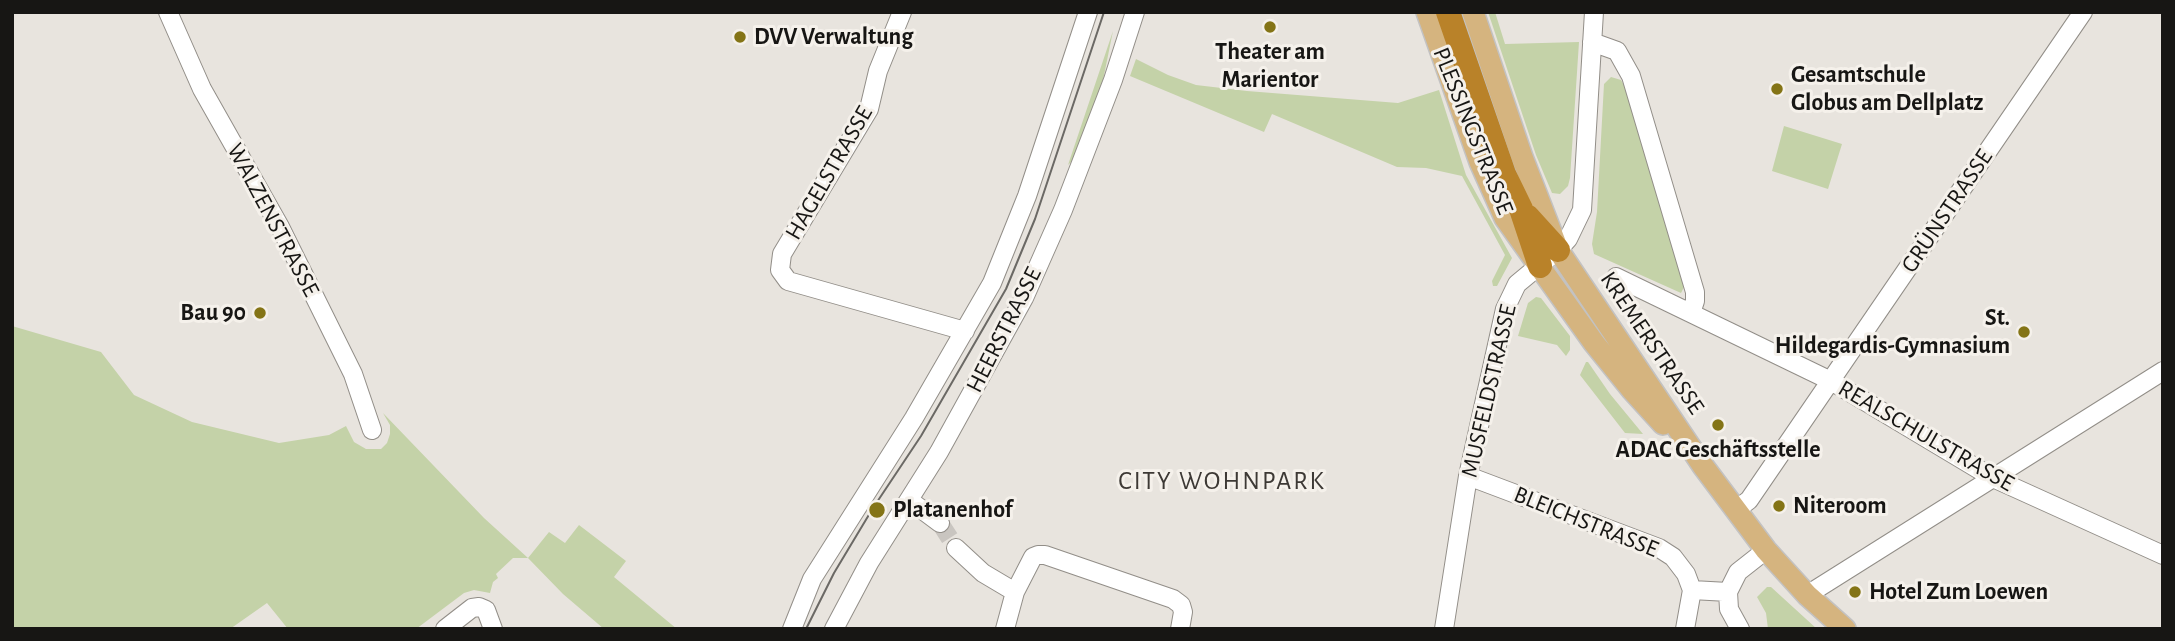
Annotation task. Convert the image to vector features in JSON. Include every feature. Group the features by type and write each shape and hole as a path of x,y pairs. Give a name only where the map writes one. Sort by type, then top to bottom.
{"highway":[{"name":"PLESSINGSTRASSE","path":"1448,12 1504,174 1549,258"}],"main road":[{"name":"PLESSINGSTRASSE","path":"1427,12 1483,170 1505,218 1549,258"},
{"name":"PLESSINGSTRASSE","path":"1473,12 1522,157 1549,258"},
{"name":"KREMERSTRASSE","path":"1549,258 1594,343 1632,390 1703,466 1766,550 1807,595 1845,629"}],"street":[{"name":"WALZENSTRASSE","path":"168,12 202,89 280,227 353,373 372,430"},
{"name":"HAGELSTRASSE","path":"902,12 878,71 869,109 782,254 780,270 788,281 965,331"},
{"name":"HEERSTRASSE","path":"792,629 816,572 914,418 992,283 1027,196 1088,12"},
{"name":"HEERSTRASSE","path":"834,629 869,563 942,447 1024,298 1063,210 1113,80 1135,12"},
{"name":"MUSFELDSTRASSE","path":"1444,629 1468,476 1505,309 1517,284 1568,239 1582,210 1594,12"},
{"name":"GRÜNSTRASSE","path":"1736,510 1749,500 2083,12"},
{"path":"1592,42 1617,51 1631,76 1695,292 1691,313"},
{"name":"REALSCHULSTRASSE","path":"1616,277 1830,381 1993,478 2163,555"},
{"path":"1807,595 2163,371"},
{"name":"BLEICHSTRASSE","path":"1468,476 1659,548 1673,557 1686,574 1692,590"},
{"path":"909,500 940,523"},
{"path":"956,548 983,573 1015,592"},
{"path":"1740,629 1729,609 1728,592 1738,572 1766,550"},
{"path":"1005,629 1015,592 1033,557 1045,555 1173,599 1181,605 1184,612 1180,629"},
{"path":"1685,629 1692,590 1728,592"},
{"path":"445,629 472,608 485,610 493,629"}],"green space":[{"path":"1488,12 1495,12 1505,44 1579,42 1570,178 1568,186 1560,194 1552,193 1536,155"},
{"path":"1113,31 1101,90 1073,160 1068,165"},
{"path":"1136,59 1196,85 1247,91 1398,103 1439,90 1466,175 1512,258 1497,286 1493,286 1492,281 1505,255 1462,176 1426,168 1397,167 1272,114 1264,132 1130,76"},
{"path":"1611,77 1621,80 1625,87 1684,287 1681,293 1594,254 1592,244 1597,212 1604,84"},
{"path":"1784,126 1842,144 1828,189 1772,171"},
{"path":"1536,297 1541,298 1570,336 1570,350 1566,356 1557,345 1518,336 1528,303"},
{"path":"12,326 101,352 134,395 192,422 279,443 329,435 346,426 354,442 366,449 381,449 390,434 390,425 383,413 484,518 528,558 513,558 496,574 498,578 493,582 490,593 474,590 464,593 416,629 288,629 267,603 230,629 12,629"},
{"path":"1586,362 1643,434 1625,433 1580,375"},
{"path":"579,525 626,561 614,577 677,629 604,629 563,594 528,558 549,532 565,543"},
{"path":"1767,587 1771,587 1817,629 1768,629 1766,613 1757,597"}],"tunnel":[{"path":"940,523 956,548"}],"tram line":[{"path":"806,629 834,573 921,436 1006,289 1035,219 1104,12"}],"place":[{"name":"Theater am Marientor","path":"1270,27"},
{"name":"DVV Verwaltung","path":"740,37"},
{"name":"Gesamtschule Globus am Dellplatz","path":"1777,89"},
{"name":"Bau 90","path":"260,313"},
{"name":"St. Hildegardis-Gymnasium","path":"2024,332"},
{"name":"ADAC Geschäftsstelle","path":"1718,425"},
{"name":"Niteroom","path":"1779,506"},
{"name":"Platanenhof","path":"877,510"},
{"name":"Hotel Zum Loewen","path":"1855,592"}],"district":[{"name":"CITY WOHNPARK","path":"1222,481"}]}
